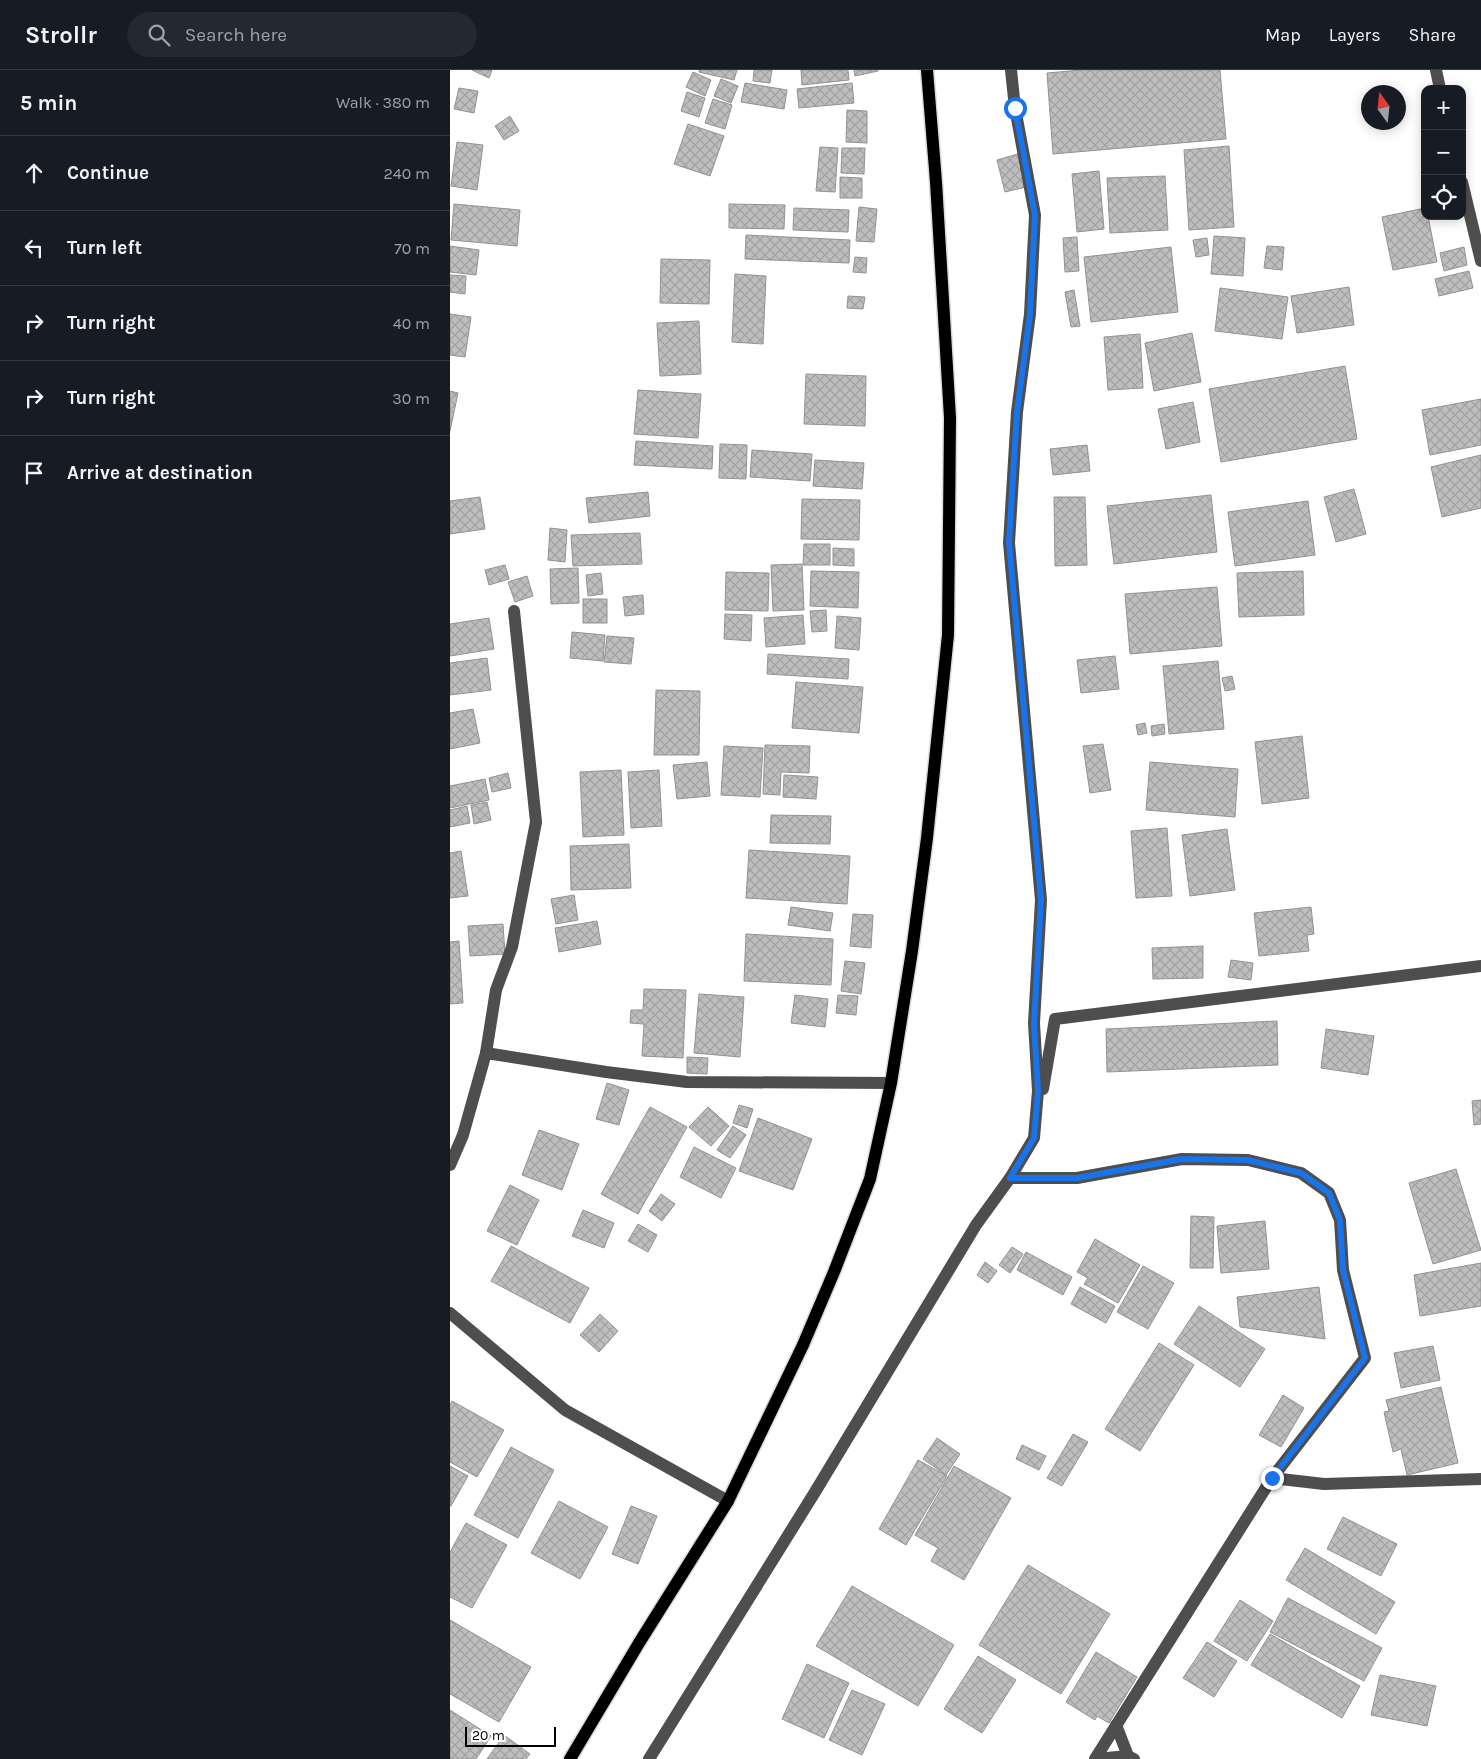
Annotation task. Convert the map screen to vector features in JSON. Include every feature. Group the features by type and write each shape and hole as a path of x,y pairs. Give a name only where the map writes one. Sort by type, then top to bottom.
{"main road":[{"path":"570,1759 639,1643 728,1501 803,1345 870,1179 891,1083 927,838 948,635 950,418 936,182 927,70"}],"street":[{"path":"1011,70 1015,108 1035,215 1030,314 1017,412 1009,542 1041,900 1034,1024 1038,1091 1034,1138"},
{"path":"1436,70 1439,85"},
{"path":"1466,199 1481,261"},
{"path":"450,1165 463,1135 486,1053 496,990 512,947 536,822 514,611"},
{"path":"649,1759 815,1492 976,1224 1010,1178 1034,1138 1055,1019 1481,966"},
{"path":"486,1053 606,1072 687,1082 891,1083"},
{"path":"1010,1178 1077,1178 1182,1159 1248,1160 1301,1173 1329,1193 1340,1220 1343,1270 1365,1358 1272,1478 1096,1759"},
{"path":"450,1313 565,1410 728,1501"},
{"path":"1272,1478 1324,1484 1481,1479"},
{"path":"1096,1759 1131,1758 1116,1725"}],"building":[{"path":"472,70 492,70 489,78"},
{"path":"699,70 737,70 734,80 699,72"},
{"path":"754,70 772,70 770,83 753,81"},
{"path":"801,70 848,70 849,80 802,85"},
{"path":"854,70 878,70 878,71 855,76"},
{"path":"1081,70 1220,70 1226,139 1053,154 1047,73"},
{"path":"693,72 711,80 705,96 686,87"},
{"path":"721,79 738,86 731,103 714,96"},
{"path":"745,83 787,90 784,109 741,102"},
{"path":"852,83 854,103 799,108 797,89"},
{"path":"459,88 478,91 474,113 454,109"},
{"path":"687,92 705,98 699,117 681,111"},
{"path":"713,99 732,105 725,129 705,123"},
{"path":"847,110 867,111 867,143 846,142"},
{"path":"510,116 519,131 504,140 495,126"},
{"path":"688,124 724,136 710,176 674,164"},
{"path":"457,142 483,145 477,190 451,186"},
{"path":"1229,146 1234,227 1189,230 1184,150"},
{"path":"820,147 838,148 835,192 816,191"},
{"path":"842,148 865,148 864,174 841,173"},
{"path":"1018,154 1026,187 1005,192 997,160"},
{"path":"1099,171 1104,229 1077,232 1072,174"},
{"path":"1165,176 1168,230 1110,233 1107,178"},
{"path":"840,177 862,178 862,198 840,198"},
{"path":"454,204 520,210 517,246 451,240"},
{"path":"729,204 785,205 784,229 729,228"},
{"path":"859,207 877,209 874,242 856,241"},
{"path":"794,208 849,210 848,232 793,230"},
{"path":"1421,209 1421,220 1429,220 1437,262 1393,270 1382,217"},
{"path":"746,235 850,240 849,263 745,259"},
{"path":"1214,236 1245,238 1243,276 1211,274"},
{"path":"1077,237 1079,271 1065,272 1063,238"},
{"path":"1207,238 1209,255 1196,257 1193,240"},
{"path":"450,246 479,250 476,275 450,272"},
{"path":"1267,246 1284,247 1282,270 1264,268"},
{"path":"1171,247 1178,312 1091,322 1084,257"},
{"path":"1464,247 1467,265 1444,271 1440,253"},
{"path":"855,257 867,258 866,273 853,272"},
{"path":"661,259 710,260 709,304 660,303"},
{"path":"1469,271 1473,288 1439,296 1435,279"},
{"path":"735,274 766,276 763,344 732,342"},
{"path":"450,275 466,276 465,294 450,292"},
{"path":"1349,287 1354,325 1297,333 1291,296"},
{"path":"1220,288 1288,297 1282,339 1215,331"},
{"path":"1074,290 1080,326 1071,327 1065,292"},
{"path":"848,296 865,297 863,309 847,308"},
{"path":"450,314 471,317 465,357 450,355"},
{"path":"699,321 701,374 660,376 657,323"},
{"path":"1192,333 1201,382 1154,391 1145,343"},
{"path":"1140,334 1143,388 1108,390 1104,337"},
{"path":"1345,366 1357,439 1221,462 1209,389"},
{"path":"806,374 866,376 865,426 804,424"},
{"path":"638,390 701,394 698,438 634,434"},
{"path":"450,391 458,393 450,431"},
{"path":"1481,399 1481,445 1430,455 1422,410"},
{"path":"1193,402 1200,442 1166,449 1158,409"},
{"path":"636,441 713,446 712,469 634,465"},
{"path":"720,444 747,445 746,479 719,478"},
{"path":"1087,445 1090,471 1053,475 1050,449"},
{"path":"752,450 812,454 810,481 750,477"},
{"path":"1481,455 1481,508 1442,517 1431,467"},
{"path":"815,460 864,463 862,489 813,486"},
{"path":"1354,489 1366,534 1336,542 1324,497"},
{"path":"648,492 650,516 589,523 586,498"},
{"path":"1211,495 1217,552 1114,564 1107,506"},
{"path":"480,497 485,529 450,534 450,501"},
{"path":"1054,497 1085,497 1087,565 1055,566"},
{"path":"802,499 860,500 859,540 801,539"},
{"path":"1308,501 1315,555 1235,566 1228,512"},
{"path":"550,528 567,530 565,562 548,560"},
{"path":"640,533 642,564 573,566 571,535"},
{"path":"804,544 830,544 830,565 803,565"},
{"path":"833,548 854,549 854,566 833,565"},
{"path":"802,564 804,610 773,611 771,565"},
{"path":"505,565 509,579 489,585 485,570"},
{"path":"578,568 579,603 551,604 550,569"},
{"path":"811,571 859,572 858,608 810,606"},
{"path":"1303,571 1304,615 1239,617 1237,573"},
{"path":"726,572 769,573 768,611 725,610"},
{"path":"601,573 603,594 588,596 586,575"},
{"path":"527,576 533,596 515,602 508,582"},
{"path":"1217,587 1222,646 1130,654 1125,594"},
{"path":"643,595 644,614 625,616 623,597"},
{"path":"583,599 607,599 607,623 583,623"},
{"path":"826,610 827,631 812,632 810,611"},
{"path":"725,614 752,615 751,641 724,639"},
{"path":"803,615 805,644 766,647 764,618"},
{"path":"837,616 861,618 859,650 835,648"},
{"path":"489,618 494,649 450,656 450,624"},
{"path":"572,632 605,635 603,661 570,658"},
{"path":"607,636 634,638 631,664 604,662"},
{"path":"768,654 849,659 848,679 767,674"},
{"path":"1115,656 1119,689 1081,693 1077,660"},
{"path":"487,658 491,690 450,695 450,663"},
{"path":"1218,661 1224,729 1169,734 1163,666"},
{"path":"1232,676 1235,689 1225,691 1222,678"},
{"path":"796,682 863,687 859,733 792,728"},
{"path":"656,690 700,691 699,755 654,755"},
{"path":"473,709 480,743 450,749 450,713"},
{"path":"1145,723 1147,733 1138,735 1136,725"},
{"path":"1164,724 1165,734 1152,736 1151,726"},
{"path":"1302,736 1309,798 1262,804 1255,742"},
{"path":"1103,744 1111,790 1090,793 1083,746"},
{"path":"765,745 810,746 809,773 781,772 780,795 763,794"},
{"path":"724,746 763,748 760,797 721,795"},
{"path":"707,762 710,796 677,799 673,765"},
{"path":"1150,762 1238,769 1235,817 1146,810"},
{"path":"621,770 624,835 583,837 580,772"},
{"path":"659,770 662,826 631,828 628,772"},
{"path":"508,773 511,788 492,792 489,778"},
{"path":"784,775 818,777 816,799 783,797"},
{"path":"485,779 489,800 450,808 450,786"},
{"path":"487,802 491,820 474,824 471,805"},
{"path":"467,806 470,823 450,827 450,810"},
{"path":"771,815 831,816 830,844 770,843"},
{"path":"1167,828 1172,896 1136,898 1131,831"},
{"path":"1227,829 1235,890 1190,896 1182,835"},
{"path":"629,844 631,888 571,890 570,846"},
{"path":"749,850 850,856 847,904 746,898"},
{"path":"461,851 468,896 450,898 450,853"},
{"path":"574,895 578,920 556,924 551,899"},
{"path":"791,907 833,913 830,931 788,925"},
{"path":"1311,907 1314,934 1307,935 1309,951 1259,956 1254,913"},
{"path":"853,914 873,915 871,948 850,946"},
{"path":"597,921 601,944 559,952 555,928"},
{"path":"503,924 505,954 470,956 468,926"},
{"path":"746,934 833,939 831,985 744,981"},
{"path":"459,941 463,1003 450,1004 450,942"},
{"path":"1203,946 1203,978 1153,979 1152,948"},
{"path":"1231,960 1253,963 1251,980 1228,977"},
{"path":"845,961 865,963 861,994 841,991"},
{"path":"644,989 686,990 683,1058 642,1056 644,1024 630,1023 631,1010 643,1010"},
{"path":"699,994 744,997 740,1057 694,1053"},
{"path":"795,995 828,999 825,1027 791,1023"},
{"path":"838,995 858,996 856,1015 836,1013"},
{"path":"1277,1021 1278,1065 1107,1072 1106,1029"},
{"path":"1326,1029 1374,1036 1368,1075 1321,1068"},
{"path":"687,1057 708,1058 707,1074 687,1073"},
{"path":"607,1083 629,1090 619,1125 596,1119"},
{"path":"1481,1100 1481,1124 1474,1125 1472,1101"},
{"path":"739,1105 753,1109 747,1128 733,1123"},
{"path":"650,1107 687,1127 638,1214 601,1194"},
{"path":"708,1107 729,1126 711,1146 689,1127"},
{"path":"758,1118 812,1139 793,1190 739,1171"},
{"path":"733,1126 746,1135 730,1158 717,1150"},
{"path":"539,1130 579,1144 562,1190 522,1175"},
{"path":"694,1147 736,1168 721,1198 680,1177"},
{"path":"1456,1169 1481,1250 1433,1264 1409,1183"},
{"path":"510,1185 539,1200 517,1245 487,1231"},
{"path":"661,1194 675,1204 662,1221 649,1211"},
{"path":"583,1210 614,1223 604,1248 572,1236"},
{"path":"1191,1216 1214,1217 1213,1268 1190,1268"},
{"path":"1265,1221 1269,1269 1221,1273 1217,1226"},
{"path":"638,1224 657,1235 648,1252 628,1241"},
{"path":"1095,1239 1140,1265 1118,1303 1084,1284 1088,1278 1077,1272"},
{"path":"511,1246 589,1288 570,1323 491,1281"},
{"path":"1012,1247 1023,1254 1010,1273 999,1265"},
{"path":"1026,1252 1072,1277 1063,1295 1017,1270"},
{"path":"985,1262 997,1271 988,1283 977,1275"},
{"path":"1481,1263 1481,1306 1420,1316 1414,1275"},
{"path":"1143,1266 1174,1283 1148,1329 1117,1312"},
{"path":"1080,1287 1115,1306 1106,1323 1071,1304"},
{"path":"1319,1287 1325,1339 1240,1327 1237,1297"},
{"path":"1199,1306 1265,1349 1240,1387 1174,1344"},
{"path":"600,1314 618,1331 599,1352 580,1335"},
{"path":"1159,1343 1194,1365 1140,1451 1105,1429"},
{"path":"1433,1346 1440,1380 1401,1388 1394,1353"},
{"path":"1441,1387 1458,1463 1407,1475 1401,1449 1393,1452 1384,1412 1389,1411 1386,1400"},
{"path":"1283,1395 1304,1408 1281,1447 1259,1435"},
{"path":"452,1401 504,1430 477,1477 450,1462 450,1405"},
{"path":"1073,1434 1088,1442 1062,1486 1047,1478"},
{"path":"937,1438 960,1454 946,1475 923,1459"},
{"path":"1022,1445 1046,1456 1039,1470 1016,1459"},
{"path":"511,1447 554,1470 518,1538 474,1515"},
{"path":"918,1460 947,1476 906,1545 879,1529"},
{"path":"450,1466 468,1476 451,1506 450,1506"},
{"path":"954,1466 1011,1498 964,1580 931,1561 938,1548 915,1535"},
{"path":"559,1501 608,1527 580,1579 531,1553"},
{"path":"631,1506 657,1516 638,1564 612,1554"},
{"path":"1343,1517 1397,1544 1381,1576 1327,1549"},
{"path":"466,1523 507,1545 472,1608 450,1597 450,1552"},
{"path":"1305,1548 1395,1602 1376,1634 1286,1580"},
{"path":"1028,1565 1110,1614 1061,1694 979,1645"},
{"path":"852,1586 954,1645 918,1706 816,1646"},
{"path":"1288,1598 1382,1648 1364,1681 1270,1632"},
{"path":"1240,1600 1273,1621 1247,1661 1214,1641"},
{"path":"450,1620 531,1667 499,1722 450,1694"},
{"path":"1270,1634 1360,1686 1342,1718 1251,1665"},
{"path":"1207,1642 1237,1661 1214,1697 1183,1678"},
{"path":"1096,1652 1137,1677 1109,1723 1097,1716 1095,1720 1066,1702"},
{"path":"978,1656 1016,1680 982,1733 944,1709"},
{"path":"807,1664 849,1683 824,1738 782,1719"},
{"path":"1380,1675 1436,1686 1427,1726 1371,1715"},
{"path":"852,1690 885,1704 862,1755 829,1740"},
{"path":"450,1710 491,1736 476,1759 450,1759"},
{"path":"504,1735 530,1754 526,1759 487,1759"}],"route":[{"path":"1015,108 1035,215 1030,314 1017,412 1009,542 1041,900 1034,1024 1038,1091 1034,1138 1010,1178 1077,1178 1182,1159 1248,1160 1301,1173 1329,1193 1340,1220 1343,1270 1365,1358 1272,1478"}]}
